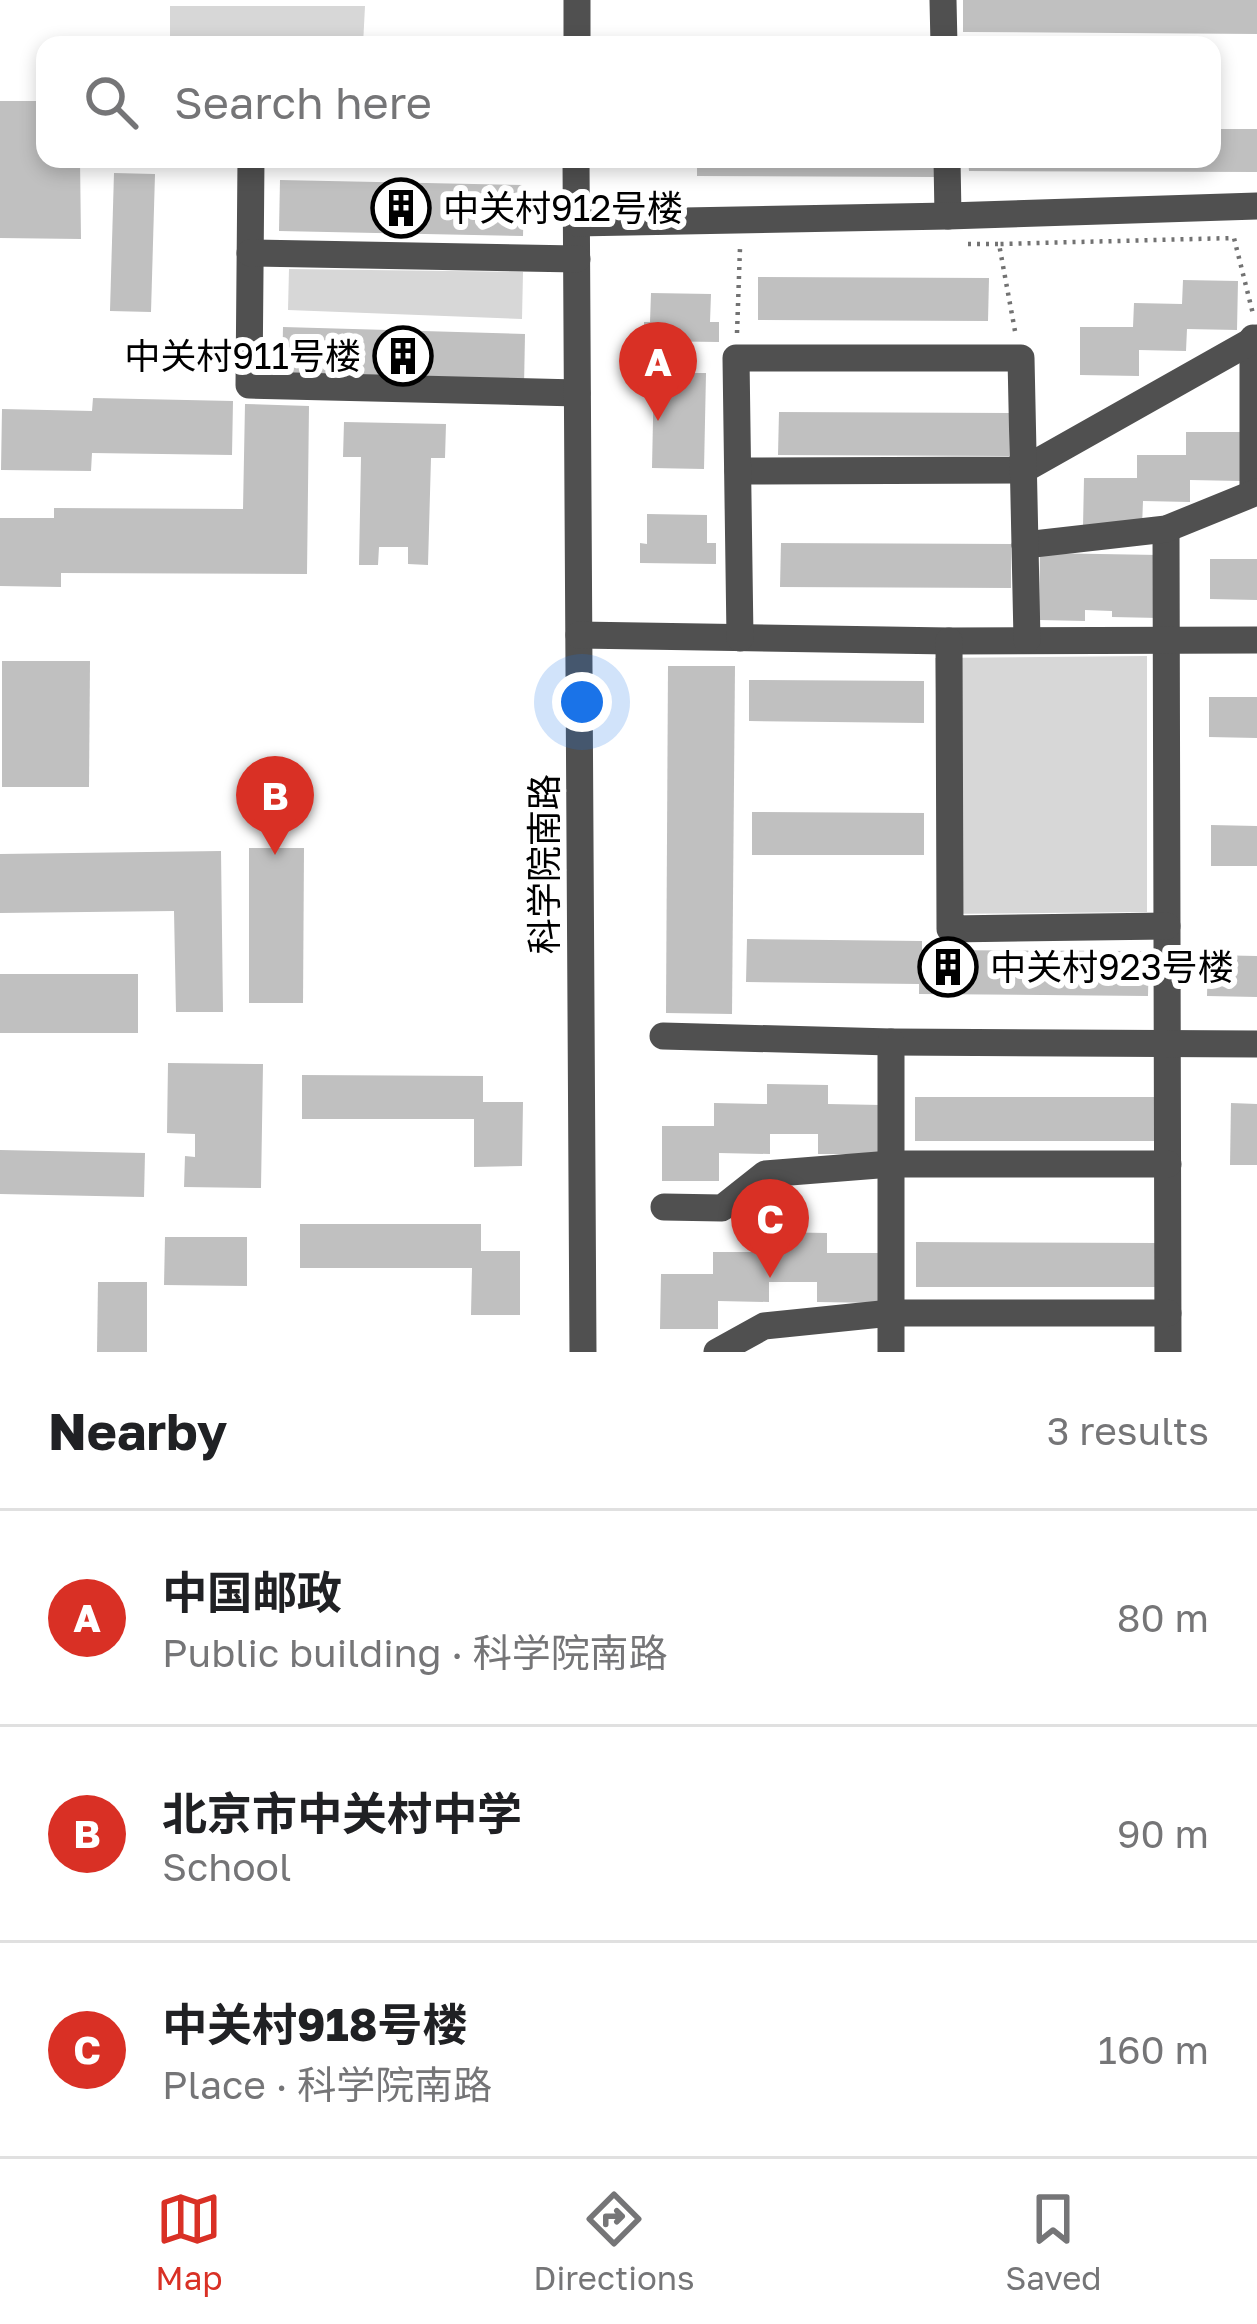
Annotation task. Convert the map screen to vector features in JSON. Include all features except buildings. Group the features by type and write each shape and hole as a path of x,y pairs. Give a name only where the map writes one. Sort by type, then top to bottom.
{"street":[{"path":"577,0 577,36"},
{"path":"943,0 944,36"},
{"path":"251,168 250,385 578,393"},
{"name":"科学院南路","path":"576,168 583,1352"},
{"path":"947,168 950,230"},
{"path":"577,223 950,230 1257,206"},
{"path":"250,254 577,259"},
{"path":"738,471 1023,470 1255,338 1255,492 1166,529 1025,545"},
{"path":"740,638 736,358 1021,358 1027,640"},
{"path":"1166,529 1168,1352"},
{"path":"579,635 1257,640"},
{"path":"949,641 950,929 1167,926"},
{"path":"663,1036 1257,1044"},
{"path":"891,1042 891,1352"},
{"path":"664,1207 722,1208 765,1174 891,1164 1168,1164"},
{"path":"717,1352 764,1326 891,1313 1168,1313"}],"path":[{"path":"950,230 999,244 1234,238 1253,308 1255,338"},
{"path":"736,358 740,243"},
{"path":"999,244 1021,358"}],"shaded area":[{"path":"170,6 365,6 363,36 170,36"},
{"path":"289,269 523,272 522,319 288,310"},
{"path":"1147,656 1147,912 942,914 935,658"}],"place":[{"name":"中关村912号楼","path":"401,208"},
{"name":"中关村911号楼","path":"403,356"},
{"name":"中国邮政","path":"658,421"},
{"name":"北京市中关村中学","path":"275,855"},
{"name":"中关村923号楼","path":"948,967"},
{"name":"中关村918号楼","path":"770,1278"}]}
